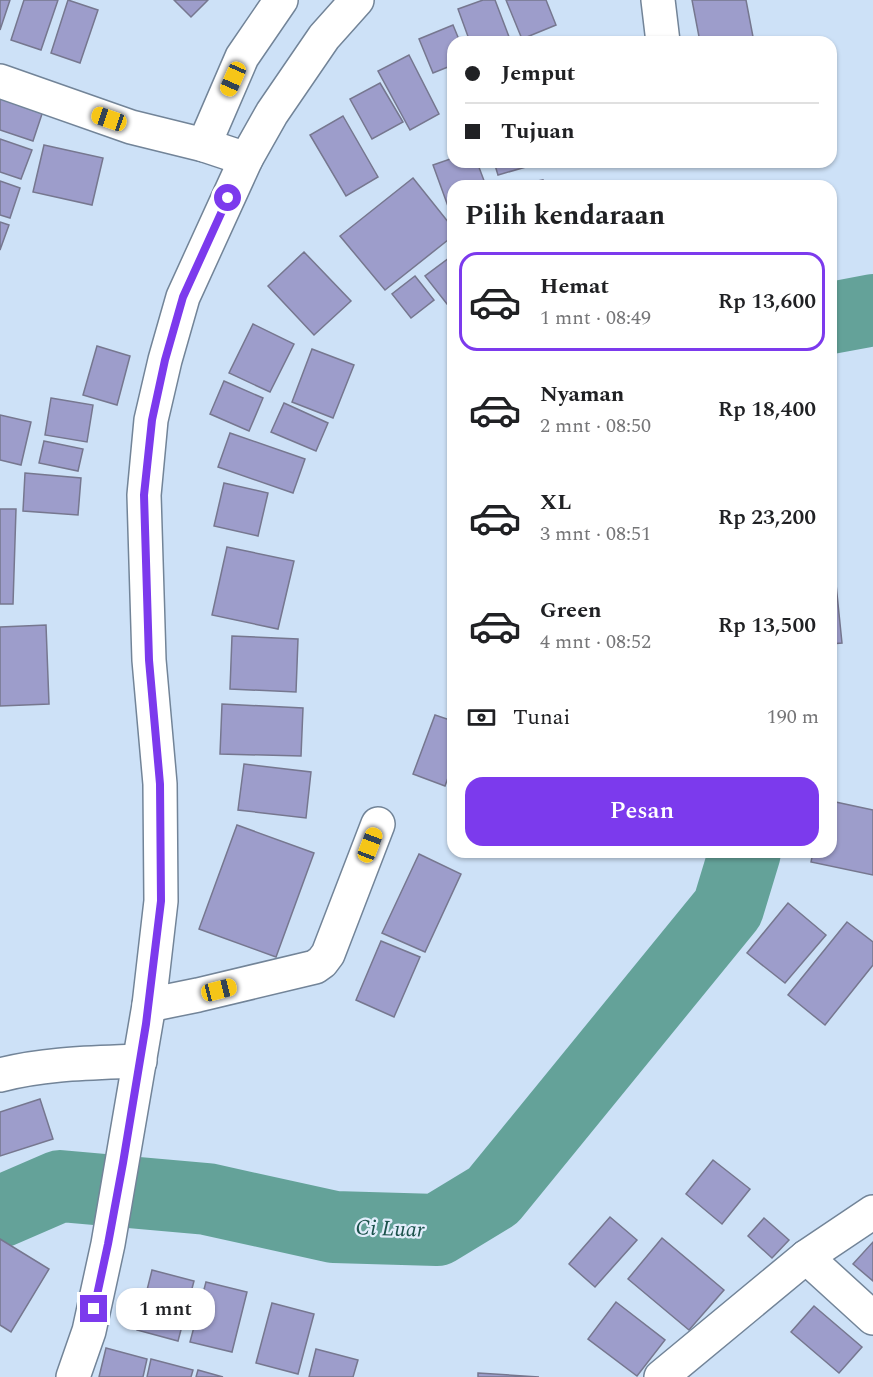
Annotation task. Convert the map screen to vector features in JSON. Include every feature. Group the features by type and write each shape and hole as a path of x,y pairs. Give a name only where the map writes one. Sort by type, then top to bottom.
{"main road":[{"path":"204,145 242,57 281,0"},
{"path":"73,1377 89,1331 127,1142 149,1005 161,901 160,784 149,660 144,495 152,420 165,360 183,297 246,159 272,113 324,37 357,0"},
{"path":"658,0 662,36"},
{"path":"0,81 131,127 204,145 246,159"},
{"path":"149,1005 315,967 322,962 328,954 378,824"},
{"path":"0,1075 23,1069 65,1064 140,1061"},
{"path":"661,1377 807,1257 873,1212"},
{"path":"807,1257 873,1318"}],"building":[{"path":"0,0 10,0 0,30"},
{"path":"24,0 58,0 41,50 11,40"},
{"path":"68,0 98,10 80,63 51,53"},
{"path":"174,0 208,0 191,17"},
{"path":"483,0 495,0 509,36 468,36 458,9"},
{"path":"506,0 546,0 556,25 529,36 521,36"},
{"path":"692,0 746,0 753,36 699,36"},
{"path":"453,25 458,36 447,36 447,67 433,73 419,39"},
{"path":"409,55 439,114 410,130 378,71"},
{"path":"380,83 403,122 372,139 350,99"},
{"path":"0,96 43,111 33,141 0,130"},
{"path":"343,116 378,177 346,196 310,135"},
{"path":"0,139 32,150 21,179 0,172"},
{"path":"44,145 103,158 92,205 33,192"},
{"path":"447,160 447,168 479,168 484,180 447,180 447,204 433,165"},
{"path":"496,168 522,168 498,175"},
{"path":"413,178 447,220 447,241 385,290 340,236"},
{"path":"0,181 20,188 10,218 0,215"},
{"path":"0,222 9,225 0,250"},
{"path":"304,252 351,301 314,335 268,286"},
{"path":"447,260 447,304 425,276"},
{"path":"415,276 434,300 411,318 392,294"},
{"path":"253,324 294,344 270,392 229,373"},
{"path":"97,346 130,356 117,405 83,395"},
{"path":"312,349 354,365 333,418 292,402"},
{"path":"224,381 263,398 249,431 210,414"},
{"path":"51,398 93,405 87,442 45,435"},
{"path":"284,403 328,423 316,451 271,432"},
{"path":"0,415 31,422 21,465 0,460"},
{"path":"230,433 305,459 293,493 218,467"},
{"path":"44,441 83,449 78,471 39,463"},
{"path":"25,473 81,478 78,515 23,511"},
{"path":"224,483 268,493 258,536 214,526"},
{"path":"0,509 16,509 13,604 0,604"},
{"path":"227,547 294,561 278,629 212,615"},
{"path":"837,594 842,643 837,643"},
{"path":"46,625 49,704 0,706 0,627"},
{"path":"232,636 298,639 296,692 230,689"},
{"path":"222,704 303,708 301,756 220,754"},
{"path":"435,715 447,719 447,780 445,786 413,774"},
{"path":"244,764 311,772 306,818 238,810"},
{"path":"837,802 873,810 873,875 811,862 812,858 837,858"},
{"path":"237,825 314,853 276,957 199,929"},
{"path":"419,854 461,874 425,952 382,933"},
{"path":"788,903 826,935 785,983 747,953"},
{"path":"847,922 873,942 873,965 825,1025 788,995"},
{"path":"381,941 420,957 394,1017 356,1000"},
{"path":"40,1099 53,1139 0,1156 0,1112"},
{"path":"713,1160 750,1189 722,1224 686,1194"},
{"path":"610,1217 637,1240 595,1287 569,1264"},
{"path":"764,1218 789,1240 772,1258 748,1236"},
{"path":"662,1238 724,1290 689,1330 628,1279"},
{"path":"0,1239 49,1269 11,1332 0,1325"},
{"path":"873,1242 873,1281 853,1264"},
{"path":"152,1270 194,1281 178,1341 137,1330"},
{"path":"206,1282 247,1292 232,1352 190,1342"},
{"path":"616,1302 665,1340 637,1376 588,1339"},
{"path":"272,1303 314,1314 298,1374 256,1363"},
{"path":"814,1306 862,1347 839,1373 791,1332"},
{"path":"106,1348 147,1359 143,1377 99,1377"},
{"path":"316,1349 358,1360 353,1377 309,1377"},
{"path":"151,1359 193,1370 191,1377 147,1377"},
{"path":"198,1370 223,1377 196,1377"},
{"path":"478,1373 539,1377 478,1377"}],"waterway":[{"name":"Ci Luar","path":"837,317 873,310"},
{"name":"Ci Luar","path":"0,1212 60,1186 207,1199 334,1227 437,1230 493,1196 728,908 743,858"}],"route":[{"path":"94,1309 123,1163 146,1024 161,901 160,784 149,660 144,495 152,420 165,360 183,297 228,198"}]}
